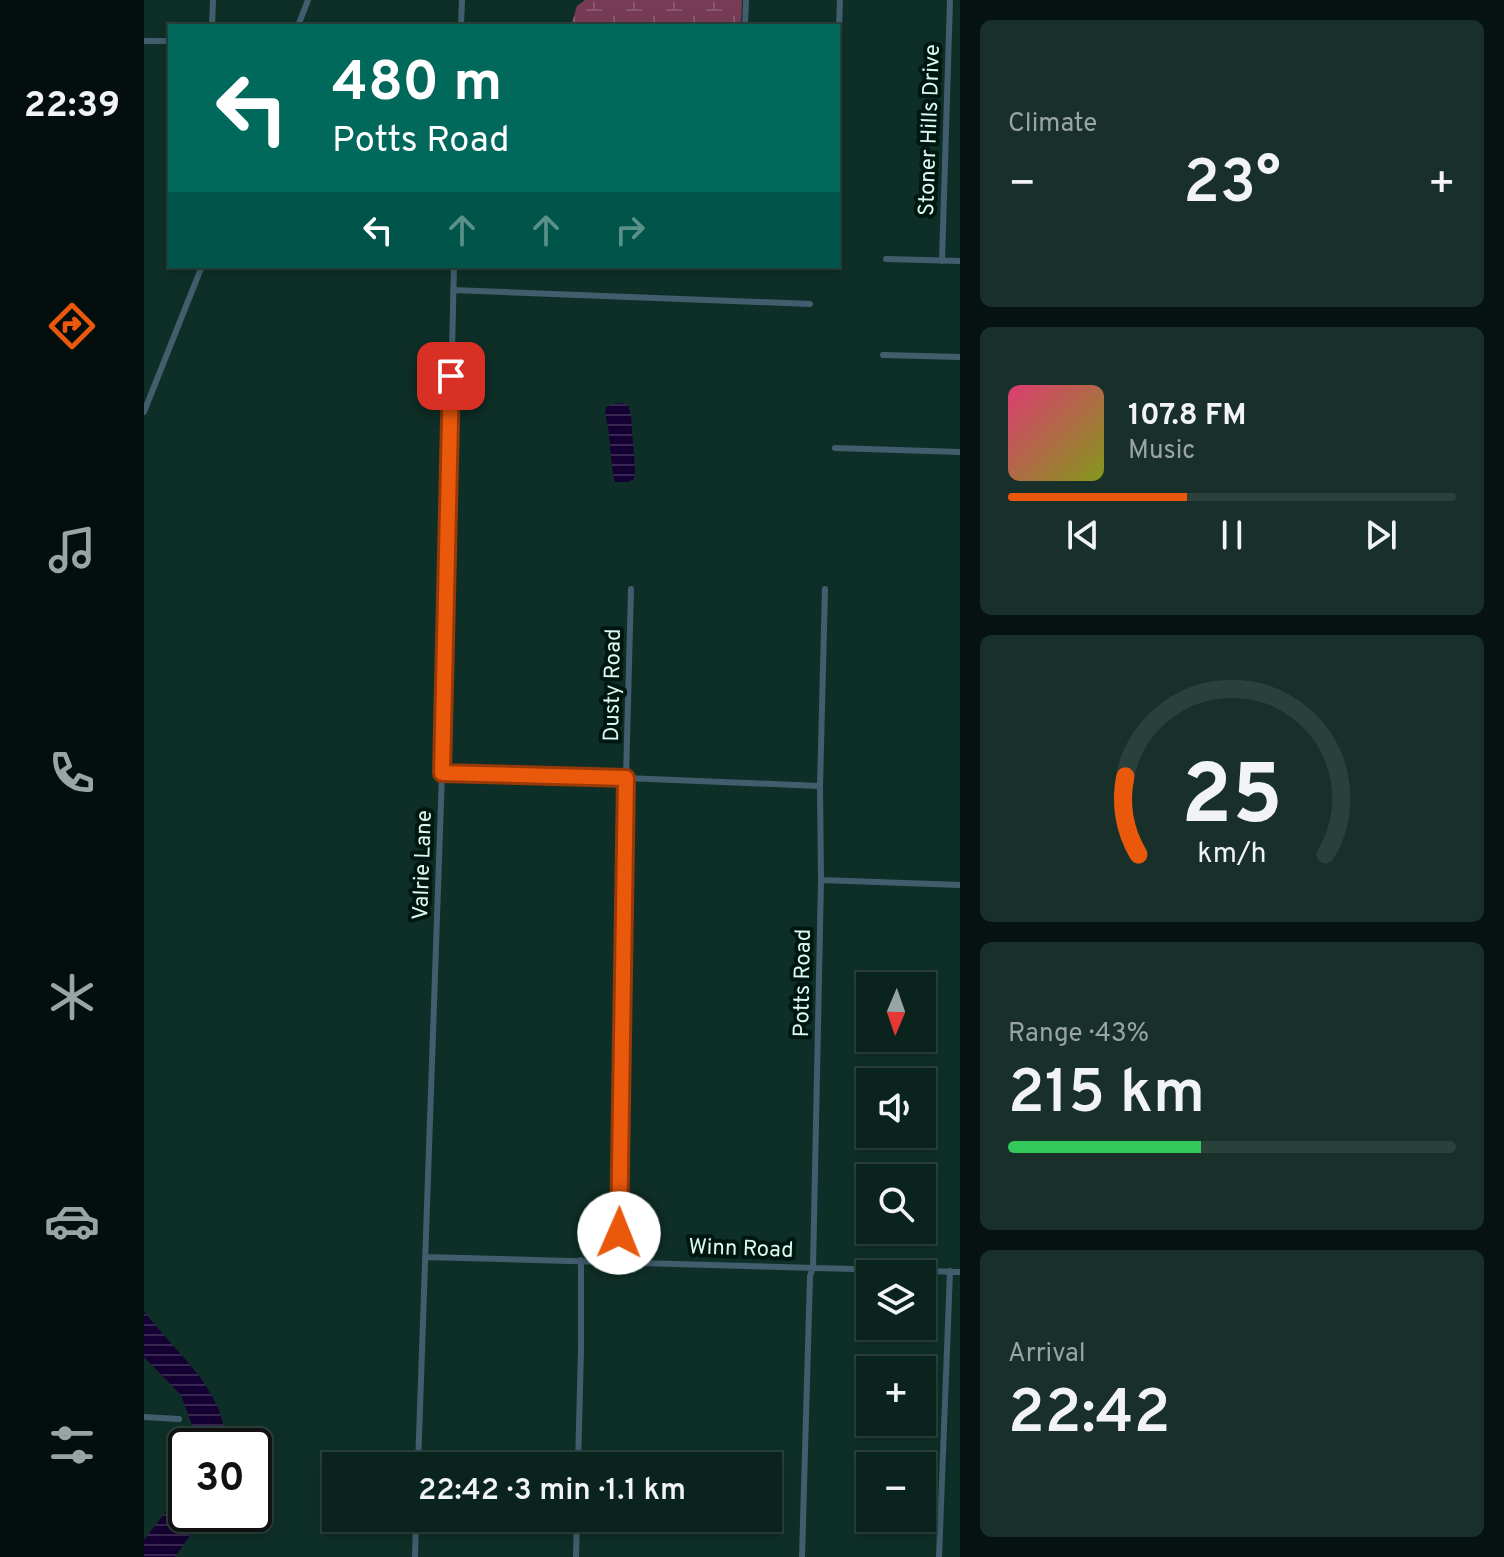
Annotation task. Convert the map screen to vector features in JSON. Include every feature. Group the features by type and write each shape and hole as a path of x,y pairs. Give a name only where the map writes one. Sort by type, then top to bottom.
{"street":[{"path":"212,24 213,0"},
{"path":"299,24 308,0"},
{"path":"461,24 462,0"},
{"path":"745,24 746,0"},
{"path":"839,24 840,0"},
{"name":"Stoner Hills Drive","path":"942,261 950,0"},
{"path":"144,41 168,41"},
{"path":"886,259 960,261"},
{"path":"144,412 201,268"},
{"name":"Valrie Lane","path":"419,1452 442,773 454,268"},
{"path":"453,290 810,304"},
{"path":"883,355 960,357"},
{"path":"835,448 960,452"},
{"name":"Dusty Road","path":"619,1261 631,589"},
{"name":"Potts Road","path":"802,1557 810,1276 813,1268 825,589"},
{"path":"442,773 820,786"},
{"path":"821,880 960,885"},
{"name":"Winn Road","path":"426,1257 960,1272"},
{"path":"578,1452 581,1260"},
{"path":"939,1557 950,1271"},
{"path":"144,1417 179,1419"},
{"path":"415,1557 416,1532"},
{"path":"576,1557 577,1532"}],"green space":[{"path":"585,0 742,0 741,24 572,24 577,6"}],"shaded area":[{"path":"622,403 628,405 631,416 635,470 634,479 615,482 605,414 606,407"},
{"path":"144,1311 209,1391 223,1428 193,1428 181,1395 144,1357"},
{"path":"168,1509 168,1532 191,1532 175,1557 144,1557 144,1540"}],"route":[{"path":"451,376 442,773 626,778 619,1233"}]}
